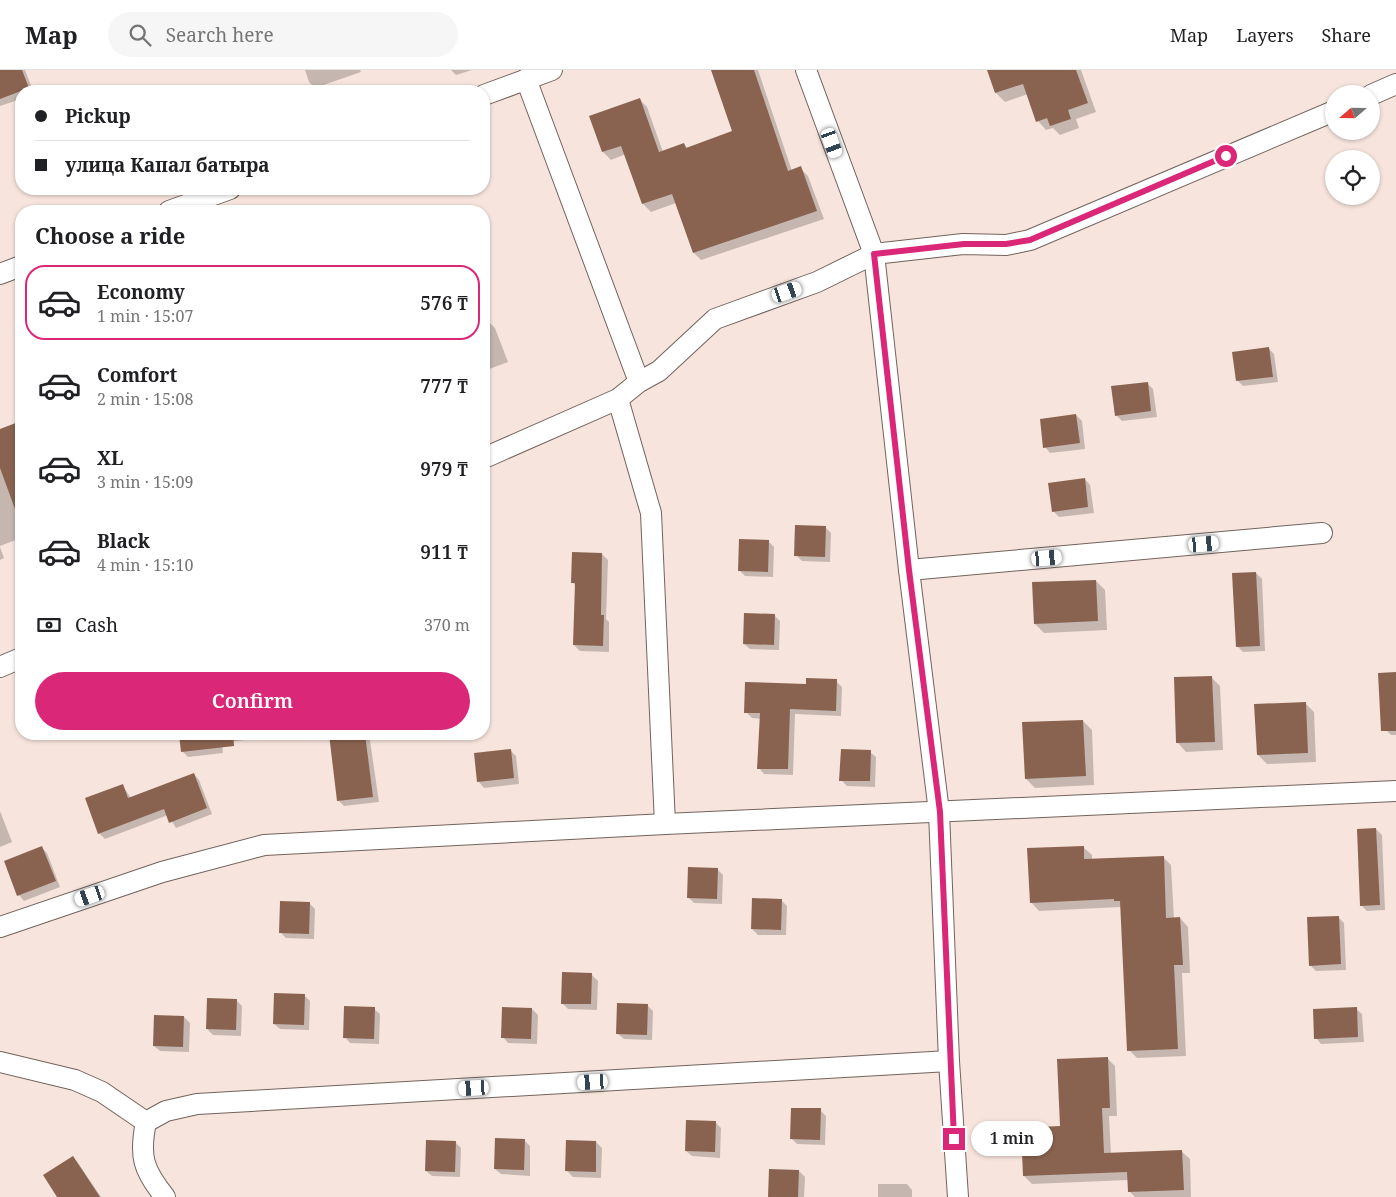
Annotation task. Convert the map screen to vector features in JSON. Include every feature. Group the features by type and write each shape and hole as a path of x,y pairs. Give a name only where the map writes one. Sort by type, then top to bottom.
{"street":[{"path":"490,93 552,70"},
{"path":"806,70 874,254 909,570 940,812 949,1061 958,1197"},
{"path":"526,79 639,382"},
{"path":"1380,91 1396,84"},
{"path":"490,455 618,400 639,382 659,371 715,319 817,282 874,254 964,244 1006,244 1030,240 1325,114"},
{"path":"186,205 213,195"},
{"path":"0,274 15,268"},
{"path":"618,400 651,514 665,824"},
{"path":"909,570 1322,533"},
{"path":"0,667 15,661"},
{"path":"0,926 162,872 264,845 665,824 1396,791"},
{"path":"165,1197 154,1183 142,1157 142,1141 146,1122 166,1111 197,1104 949,1061"},
{"path":"0,1062 75,1080 102,1092 146,1122"}],"building":[{"path":"0,70 22,70 28,85 15,85 15,93 0,99"},
{"path":"711,70 754,70 788,171 801,166 817,211 693,253 672,194 642,204 621,146 602,152 589,116 640,98 659,152 684,143 686,148 732,131"},
{"path":"987,70 1076,70 1088,103 1068,110 1071,119 1050,126 1047,118 1036,122 1023,84 995,93"},
{"path":"1269,347 1273,377 1236,381 1232,352"},
{"path":"1148,382 1151,411 1115,416 1111,386"},
{"path":"1076,414 1080,443 1043,448 1040,419"},
{"path":"15,423 15,509 0,468 0,429"},
{"path":"1085,478 1088,507 1052,512 1048,483"},
{"path":"795,525 826,526 825,557 794,556"},
{"path":"739,539 769,540 768,572 738,571"},
{"path":"572,552 602,553 601,615 604,615 603,646 573,645 575,583 571,583"},
{"path":"1256,572 1260,646 1236,647 1232,573"},
{"path":"1096,580 1098,621 1034,624 1032,582"},
{"path":"744,613 775,614 774,645 743,644"},
{"path":"1396,672 1396,731 1381,731 1378,673"},
{"path":"1212,676 1215,742 1176,743 1174,677"},
{"path":"806,678 837,679 836,711 790,709 788,769 757,769 760,713 744,713 745,682 806,684"},
{"path":"1306,702 1308,753 1257,755 1254,704"},
{"path":"1083,720 1086,776 1025,779 1022,722"},
{"path":"180,740 234,740 234,746 181,752"},
{"path":"330,740 366,740 373,797 337,801"},
{"path":"511,749 514,778 477,782 474,753"},
{"path":"841,749 871,750 870,781 839,781"},
{"path":"194,773 207,808 169,823 164,809 98,834 85,798 123,784 128,798"},
{"path":"1376,828 1380,905 1360,906 1357,829"},
{"path":"42,846 56,881 17,896 4,861"},
{"path":"1084,846 1084,859 1164,856 1166,918 1180,917 1183,965 1174,965 1178,1049 1127,1051 1120,901 1114,901 1114,899 1030,903 1027,848"},
{"path":"688,867 718,868 717,899 687,898"},
{"path":"752,898 782,899 781,930 751,929"},
{"path":"280,901 310,902 309,934 279,933"},
{"path":"1339,916 1341,964 1309,966 1307,917"},
{"path":"562,972 592,973 591,1004 561,1004"},
{"path":"274,993 305,994 304,1025 273,1024"},
{"path":"207,998 237,999 236,1030 206,1029"},
{"path":"617,1003 648,1004 647,1035 616,1034"},
{"path":"344,1006 375,1007 374,1039 343,1038"},
{"path":"502,1007 532,1008 531,1039 501,1038"},
{"path":"1357,1007 1358,1037 1314,1039 1313,1009"},
{"path":"154,1015 184,1016 183,1047 153,1046"},
{"path":"1108,1057 1110,1108 1102,1108 1104,1153 1182,1150 1184,1190 1128,1192 1127,1172 1023,1176 1021,1128 1060,1126 1057,1059"},
{"path":"791,1108 821,1108 820,1140 790,1139"},
{"path":"686,1120 716,1121 715,1152 685,1151"},
{"path":"495,1138 525,1139 524,1170 494,1169"},
{"path":"426,1140 456,1141 455,1172 425,1171"},
{"path":"566,1140 596,1141 596,1172 565,1171"},
{"path":"73,1156 100,1197 57,1197 43,1175"},
{"path":"769,1169 799,1170 798,1197 768,1197"}],"route":[{"path":"954,1139 949,1061 940,812 909,570 874,254 964,244 1006,244 1030,240 1226,156"}]}
